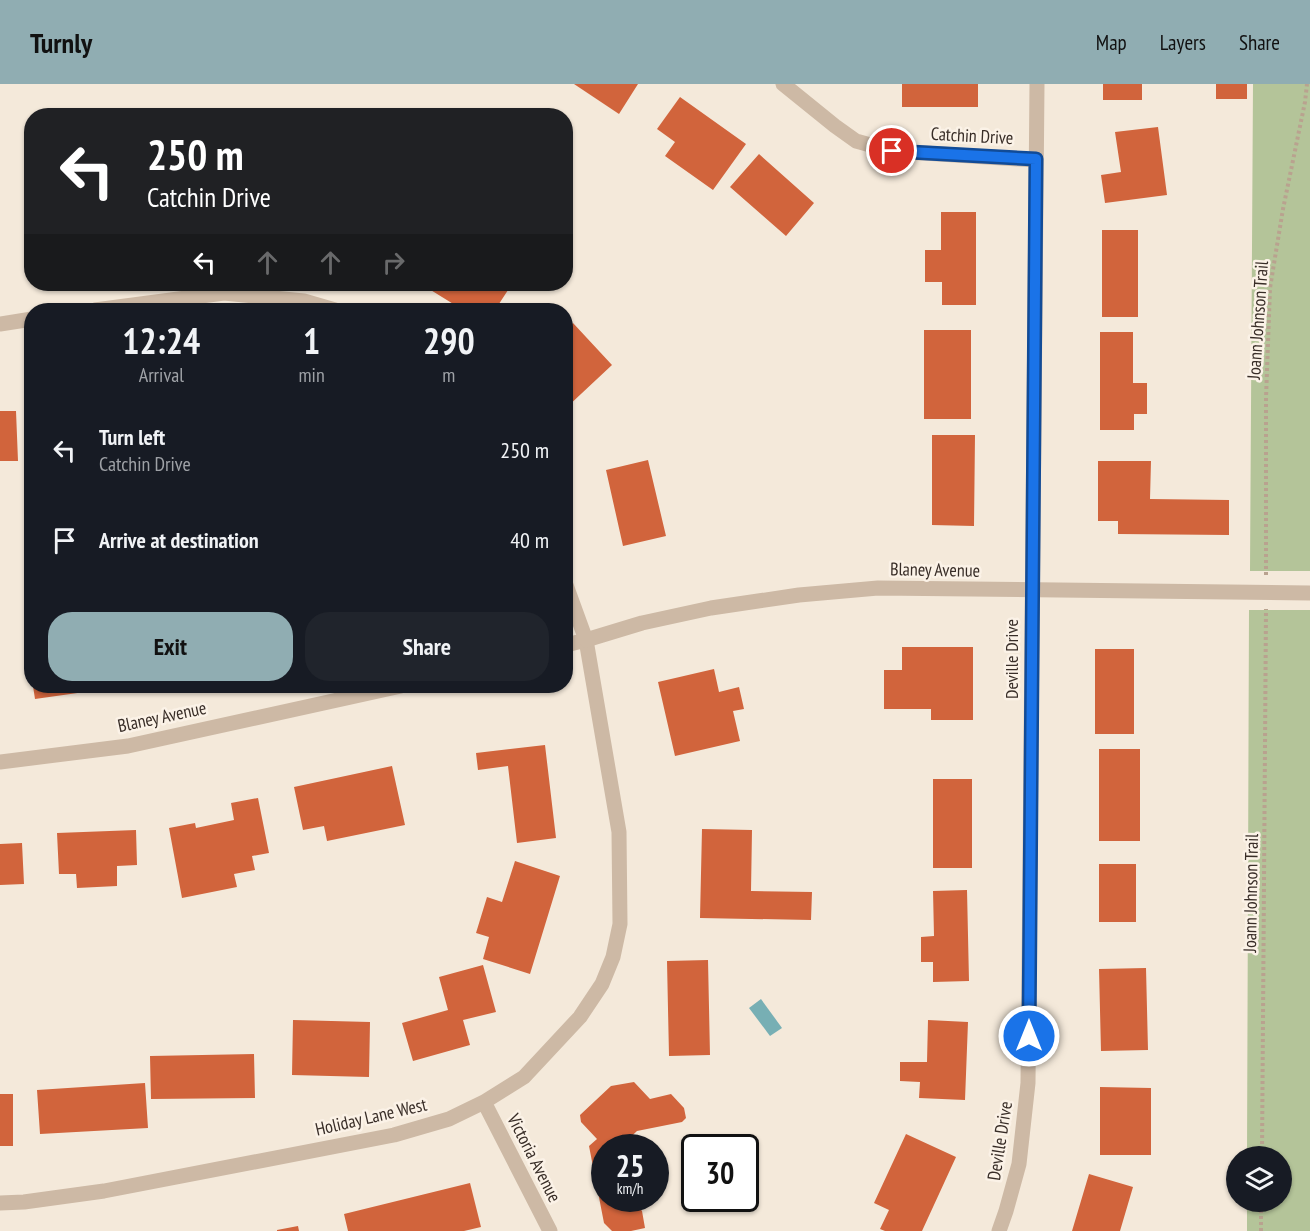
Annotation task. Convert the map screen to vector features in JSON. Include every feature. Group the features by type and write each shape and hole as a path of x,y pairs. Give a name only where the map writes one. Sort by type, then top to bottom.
{"street":[{"name":"Catchin Drive","path":"783,84 856,141 892,151 1036,159"},
{"name":"Deville Drive","path":"999,1231 1019,1164 1028,1083 1037,84"},
{"path":"148,303 224,293 311,303"},
{"path":"0,324 24,320"},
{"name":"Blaney Avenue","path":"573,643 642,623 711,608 800,595 878,588 1310,593"},
{"name":"Holiday Lane West","path":"0,1203 104,1191 394,1135 449,1119 484,1102 524,1077 580,1017 602,984 613,957 620,924 619,832 585,640 573,605"},
{"name":"Blaney Avenue","path":"0,762 128,746 369,693"},
{"name":"Victoria Avenue","path":"484,1102 550,1231"}],"path":[{"name":"Joann Johnson Trail","path":"1266,561 1266,398 1270,288 1307,84"},
{"name":"Joann Johnson Trail","path":"1262,1146 1266,629"},
{"path":"1261,1231 1262,1212"}],"green space":[{"path":"1253,84 1310,84 1310,571 1250,571"},
{"path":"1249,610 1310,610 1310,1231 1247,1231 1247,1212 1292,1212 1292,1146 1247,1146"}],"water":[{"path":"761,999 782,1028 770,1036 749,1008"}],"building":[{"path":"574,84 638,84 619,114"},
{"path":"902,84 978,84 978,107 902,107"},
{"path":"1103,84 1142,84 1142,100 1103,100"},
{"path":"1216,84 1247,84 1247,99 1216,99"},
{"path":"680,97 746,144 713,190 665,156 675,142 657,129"},
{"path":"1158,127 1167,195 1105,203 1101,175 1121,172 1115,132"},
{"path":"759,154 814,203 786,236 730,187"},
{"path":"941,212 976,212 976,305 942,305 942,282 925,282 925,250 941,250"},
{"path":"1102,230 1138,230 1138,317 1102,317"},
{"path":"432,291 507,291 500,303 452,303"},
{"path":"573,323 612,365 573,401"},
{"path":"924,330 971,330 971,419 924,419"},
{"path":"1100,332 1133,332 1133,383 1147,383 1147,414 1134,414 1134,430 1100,430"},
{"path":"0,411 16,411 18,461 0,461"},
{"path":"932,435 975,435 974,526 932,525"},
{"path":"648,460 666,536 623,546 606,470"},
{"path":"1098,461 1151,461 1150,499 1229,500 1229,535 1118,534 1118,521 1098,521"},
{"path":"902,647 973,647 973,720 931,720 931,709 884,709 884,670 902,670"},
{"path":"1095,649 1134,649 1134,734 1095,734"},
{"path":"714,669 719,692 739,687 744,709 733,711 740,741 675,756 658,682"},
{"path":"34,693 78,693 35,699"},
{"path":"545,745 556,838 517,843 508,766 478,770 476,753"},
{"path":"1099,749 1140,749 1140,841 1099,841"},
{"path":"392,766 405,825 327,841 324,826 303,830 294,787"},
{"path":"933,779 972,779 972,868 933,868"},
{"path":"258,798 269,853 252,856 255,870 234,874 237,887 182,898 169,828 195,823 196,828 234,820 231,803"},
{"path":"702,829 752,830 751,891 812,892 811,920 700,918"},
{"path":"136,830 137,865 117,866 117,886 77,888 76,874 59,874 57,833"},
{"path":"22,843 24,884 0,885 0,844"},
{"path":"515,861 560,876 530,974 483,959 489,937 476,933 487,897 502,902"},
{"path":"1099,864 1136,864 1136,922 1099,922"},
{"path":"967,890 969,981 933,982 933,962 921,962 921,937 934,936 933,891"},
{"path":"708,960 710,1055 669,1056 667,961"},
{"path":"483,965 496,1012 463,1020 470,1045 413,1061 402,1023 448,1010 439,977"},
{"path":"1146,968 1148,1050 1101,1051 1099,969"},
{"path":"293,1020 370,1022 369,1077 292,1075"},
{"path":"928,1020 968,1022 965,1100 919,1098 920,1082 900,1081 900,1062 927,1062"},
{"path":"254,1054 255,1098 151,1099 150,1056"},
{"path":"634,1082 650,1099 671,1094 684,1108 686,1118 682,1122 637,1131 634,1134 592,1134 581,1122 580,1115 611,1086"},
{"path":"145,1083 148,1128 40,1134 37,1090"},
{"path":"1100,1087 1151,1088 1151,1155 1100,1155"},
{"path":"0,1094 13,1094 13,1146 0,1146"},
{"path":"906,1134 956,1157 922,1231 885,1231 880,1229 889,1210 874,1203"},
{"path":"1089,1174 1133,1187 1120,1231 1072,1231"},
{"path":"470,1183 481,1227 464,1231 348,1231 344,1214"},
{"path":"602,1212 642,1212 645,1228 612,1231 604,1223"},
{"path":"298,1226 299,1231 277,1231 277,1230"}],"route":[{"path":"892,151 1036,159 1029,1036"}]}
